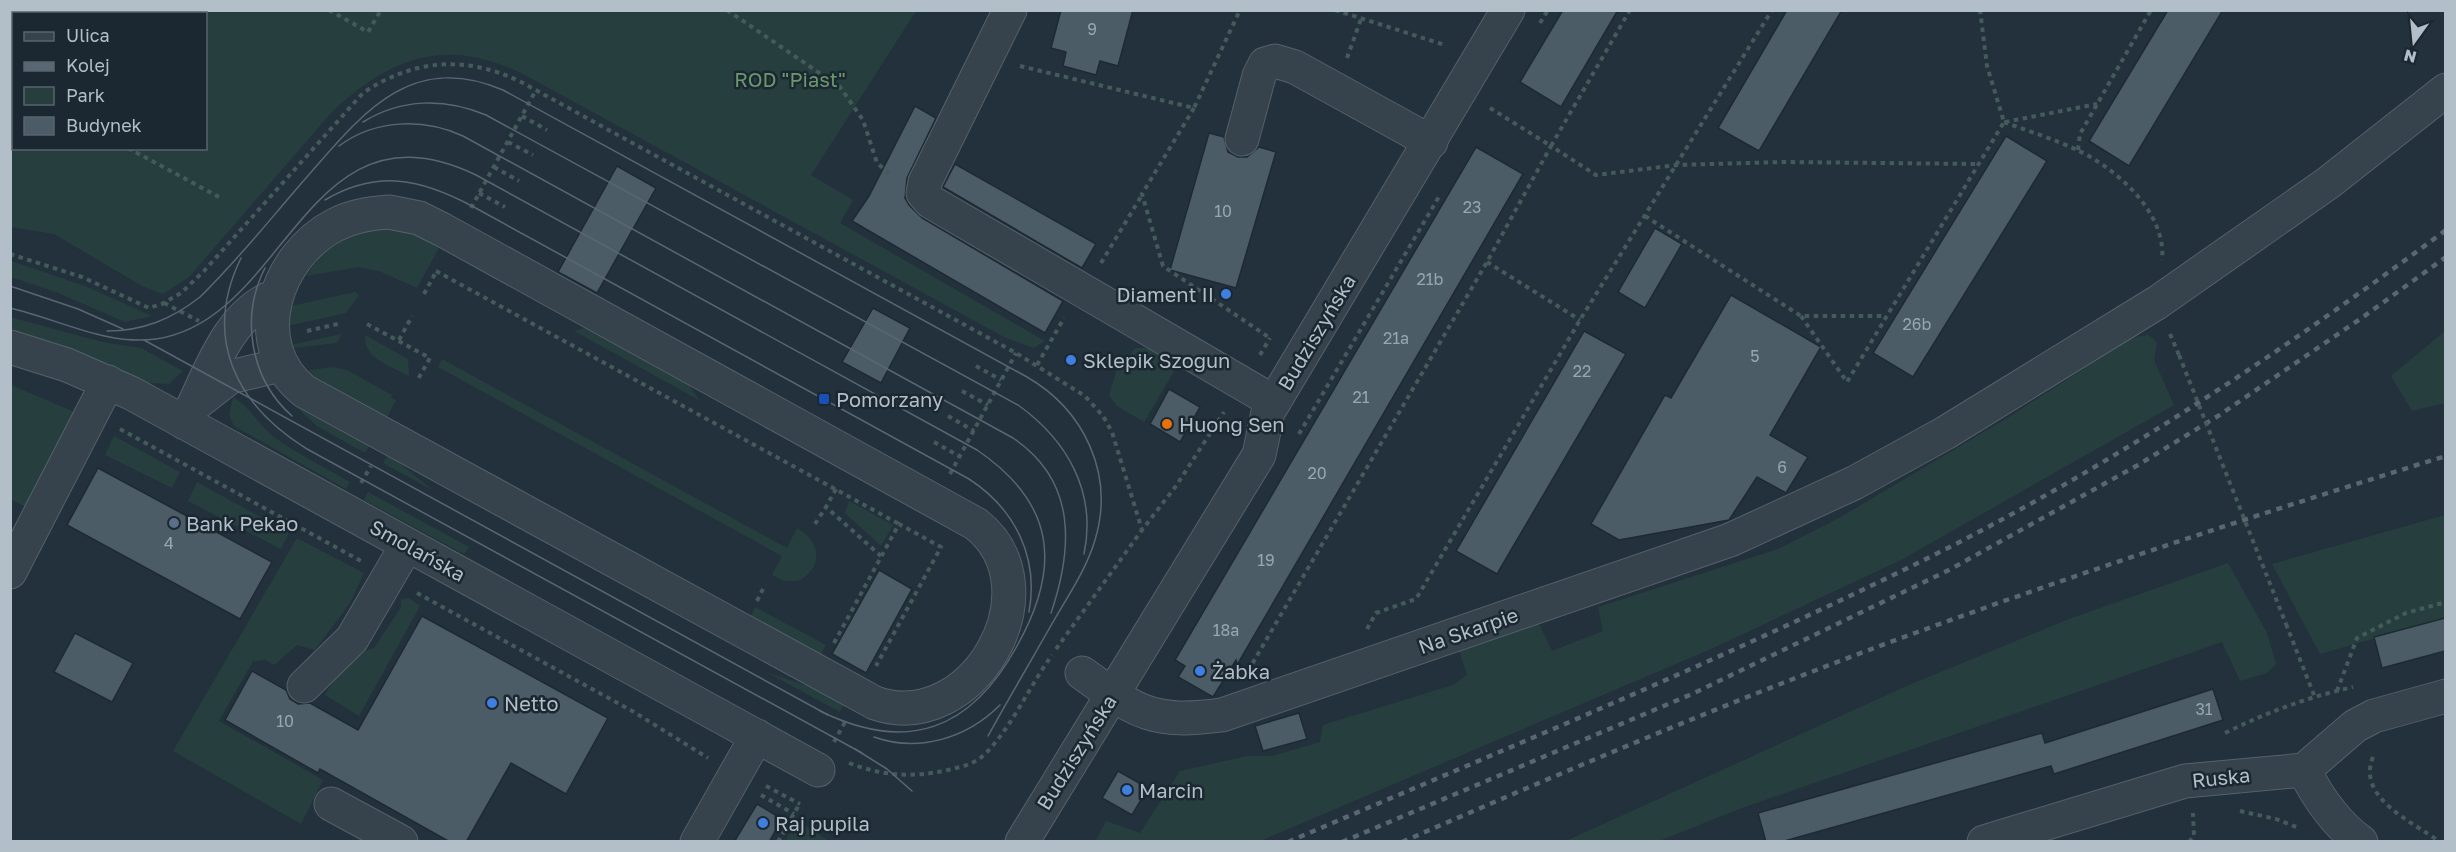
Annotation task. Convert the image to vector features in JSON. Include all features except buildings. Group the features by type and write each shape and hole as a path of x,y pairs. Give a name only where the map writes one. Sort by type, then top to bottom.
{"street":[{"path":"1010,10 925,182 923,193 930,202 1076,301 1242,385 1271,407"},
{"name":"Budziszyńska","path":"1022,842 1259,455 1271,407 1508,10"},
{"path":"1242,139 1259,76 1265,64 1275,61 1295,67 1336,88 1431,142"},
{"name":"Na Skarpie","path":"1082,673 1112,694 1155,717 1222,715 1730,540 1854,483 1945,434 2157,302 2328,183 2445,90"},
{"path":"389,212 407,215 430,223 968,518 988,534 1004,557 1011,587 1007,615 983,663 956,693 923,707 906,709 882,705 316,398 294,382 281,364 272,331 276,296 289,268 303,251 334,225 360,215 389,212"},
{"path":"188,415 210,369 244,316 262,301 276,296"},
{"name":"Smolańska","path":"10,347 49,358 188,415 407,545 757,736 831,759"},
{"path":"188,415 222,381 238,374 281,364"},
{"path":"10,572 108,382"},
{"path":"304,686 352,639 407,545"},
{"path":"2361,842 2336,819 2316,794 2304,770 2355,726 2374,716 2445,696"},
{"path":"697,842 757,736"},
{"name":"Ruska","path":"1984,842 2185,781 2304,770"},
{"path":"332,804 401,842"}],"path":[{"path":"329,10 368,32 381,10"},
{"path":"728,10 840,87 863,120 878,163 899,182 923,193"},
{"path":"1037,365 1194,108 1240,10"},
{"path":"1335,10 1445,45"},
{"path":"1536,30 1548,10"},
{"path":"1222,715 1487,262 1630,10"},
{"path":"1416,599 1581,320 1772,10"},
{"path":"1980,10 1987,66 2004,122"},
{"path":"2078,150 2080,134 2151,10"},
{"path":"1336,88 1361,19"},
{"path":"1440,55 1450,37"},
{"path":"987,58 1194,108"},
{"path":"10,254 81,277 146,307 164,303 181,293 204,271 349,106 387,77 424,65 457,63 489,69 536,90 1016,353 1085,396 1103,416 1112,432 1142,530"},
{"path":"469,212 536,90"},
{"path":"1484,118 1496,98"},
{"path":"1645,216 1801,316 1847,382 2004,122 2098,104"},
{"path":"1490,108 1596,175 1677,165 1783,162 1977,164"},
{"path":"522,116 547,130"},
{"path":"2004,122 2078,150 2105,166 2139,197 2155,223 2163,247 2157,302"},
{"path":"508,142 533,155"},
{"path":"132,150 219,197"},
{"path":"493,167 519,182"},
{"path":"1298,436 1442,190"},
{"path":"479,193 505,207"},
{"path":"1142,194 1163,266 1270,338"},
{"path":"1487,262 1581,320"},
{"path":"424,294 441,263"},
{"path":"436,272 941,547 874,669"},
{"path":"164,303 201,323"},
{"path":"399,340 412,316"},
{"path":"1801,316 1885,316"},
{"path":"299,333 342,323"},
{"path":"367,324 430,358 417,381"},
{"path":"849,713 831,759 883,773 919,777 965,766 983,756 998,739 1035,680 1176,486 1276,328"},
{"path":"945,482 1016,353"},
{"path":"2179,355 2314,695"},
{"path":"976,366 1001,380"},
{"path":"962,391 988,405"},
{"path":"948,416 974,431"},
{"path":"934,442 959,456"},
{"path":"358,488 376,456"},
{"path":"815,524 836,489"},
{"path":"826,507 881,556"},
{"path":"830,650 898,524"},
{"path":"757,601 765,585"},
{"path":"2337,691 2357,638 2406,613 2445,602"},
{"path":"2224,732 2275,708 2314,695 2357,686"},
{"path":"2375,751 2370,763 2372,788 2381,800 2440,842"},
{"path":"778,842 800,804"},
{"path":"2230,811 2276,819 2309,832"},
{"path":"2189,842 2193,836 2193,812"}],"green space":[{"name":"ROD \"Piast\"","path":"11,10 916,11 811,175 853,200 840,223 1045,341 1034,348 1004,337 525,75 497,63 470,56 445,55 421,58 398,66 353,93 331,113 189,277 163,294 142,286 54,234 11,227"},
{"path":"375,228 404,228 441,244 417,288 379,271 358,267 307,276 327,251 345,239"},
{"path":"11,261 85,286 152,316 125,322 56,292 11,277"},
{"path":"355,292 359,295 346,313 288,326 291,306"},
{"path":"10,317 102,342 141,348 183,371 169,384 146,383 76,351 11,330"},
{"path":"590,326 684,377 699,400 574,331"},
{"path":"2445,331 2445,403 2412,411 2391,376"},
{"path":"341,334 337,343 291,348 291,345"},
{"path":"365,335 408,359 409,376 374,356 366,343"},
{"path":"2149,335 2157,343 2154,360 2174,405 1901,560 1711,649 1260,841 1095,842 1106,821 1140,833 1180,771 1247,756 1272,756 1320,742 1323,725 1453,685 1467,675 1458,647 1537,620 1552,651 1603,631 1598,607 1778,549 1839,518 2009,417 2133,337"},
{"path":"1135,348 1150,348 1177,366 1144,422 1117,406 1109,395 1116,372"},
{"path":"442,359 787,548 797,528 805,533 815,547 815,562 812,569 798,581 784,581 772,575 782,556 438,367"},
{"path":"333,367 347,370 392,395 391,398 396,400 386,419 317,380 309,370"},
{"path":"11,385 77,413 27,508 11,499"},
{"path":"233,397 244,405 273,436 301,455 350,482 346,489 234,426 229,415"},
{"path":"287,399 370,445 365,453 317,426"},
{"path":"114,436 180,472 172,488 105,455"},
{"path":"388,454 434,491 383,463"},
{"path":"197,482 289,533 281,549 188,501"},
{"path":"368,492 469,547 464,554 364,500"},
{"path":"849,501 893,525 881,546 845,513"},
{"path":"2445,515 2445,618 2320,654 2272,564"},
{"path":"297,538 364,573 350,603 315,650 297,645 274,665 265,660 253,661 219,721 323,780 301,824 173,751"},
{"path":"2228,563 2267,633 2276,664 2267,673 2240,681 2222,642 1739,809 1659,841 1566,841 1909,685 2069,619"},
{"path":"409,598 420,606 359,716 325,695 351,660 374,648 401,607 401,599"},
{"path":"755,607 826,645 820,656 750,618"},
{"path":"766,672 822,691 845,703 840,712"},
{"path":"797,820 829,841 785,841"}],"tram line":[{"path":"107,331 133,329 156,322 179,312 200,297 241,254 326,154 368,112 390,95 414,84 441,78 470,80 503,90 1027,377 1064,407 1079,426 1090,446 1101,491 1100,515 1095,540 1081,574 988,736"},
{"path":"363,122 393,108 424,103 439,103 471,109 486,115 1018,405 1051,434 1074,469 1082,489 1086,509 1087,531 1084,554"},
{"path":"339,146 368,131 400,124 432,126 463,136 1013,438 1034,455 1049,474 1059,495 1064,517 1066,540 1063,564 1051,613"},
{"path":"10,308 119,339 156,339 201,323 238,294 302,219 335,186 373,163 419,158 476,175 977,450 1003,470 1022,492 1036,514 1043,538 1045,563 1041,589 1017,646 999,675 979,698 958,715 934,726 909,731 881,731 852,724 820,711"},
{"path":"325,200 344,190 381,181 399,181 435,189 472,206 969,479 999,505 1020,536 1027,554 1030,572 1029,612"},
{"path":"241,258 230,287 225,315 226,342 233,367 245,390 261,412 282,431 307,449 862,753"},
{"path":"265,268 257,287 253,307 251,327 253,346 258,366 267,384 292,416"},
{"path":"10,286 78,309 123,329"},
{"path":"144,340 828,715"},
{"path":"874,737 891,742 908,743 925,743 942,739 973,726 1000,705"},
{"path":"855,749 887,769 912,791"}],"railway":[{"path":"1288,842 1775,631 1855,594 2001,520 2133,444 2197,404 2323,319 2446,230"},
{"path":"1342,842 1692,694 1949,570 2138,465 2218,416 2446,257"},
{"path":"1402,842 1657,733 1915,633 2179,541 2446,456"}],"place":[{"name":"Diament II","path":"1226,294"},
{"name":"Sklepik Szogun","path":"1071,360"},
{"name":"Pomorzany","path":"824,399"},
{"name":"Huong Sen","path":"1167,424"},
{"name":"Bank Pekao","path":"174,523"},
{"name":"Żabka","path":"1200,671"},
{"name":"Netto","path":"492,703"},
{"name":"Marcin","path":"1127,790"},
{"name":"Raj pupila","path":"763,823"}]}
